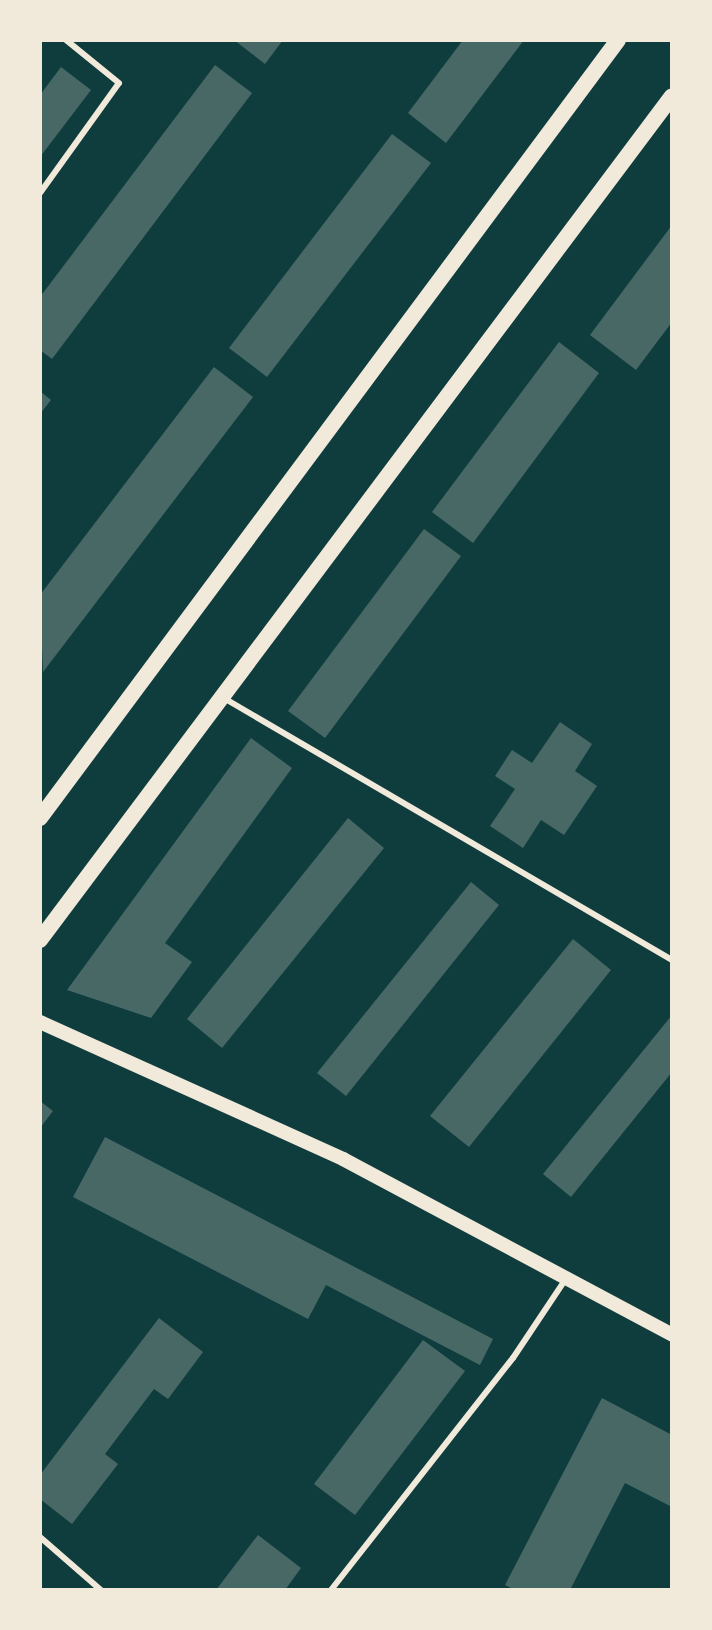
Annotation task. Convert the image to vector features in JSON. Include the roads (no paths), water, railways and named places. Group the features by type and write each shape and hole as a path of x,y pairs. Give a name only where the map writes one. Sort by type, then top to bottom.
{"main road":[{"path":"40,818 618,40"},
{"path":"40,940 672,96"}],"street":[{"path":"40,1022 343,1159 672,1335"}],"lane":[{"path":"40,193 119,83 66,40"},
{"path":"222,697 672,960"},
{"path":"331,1590 503,1371 566,1278"},
{"path":"40,1537 101,1590"}]}
